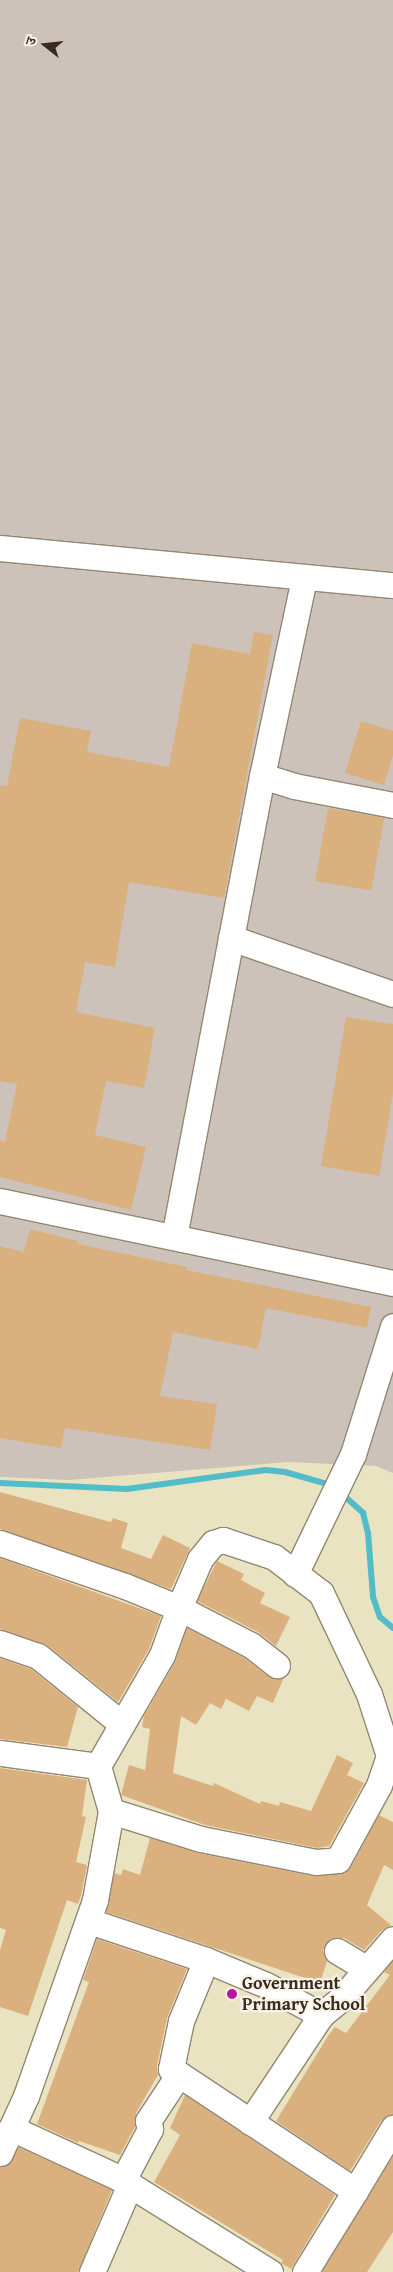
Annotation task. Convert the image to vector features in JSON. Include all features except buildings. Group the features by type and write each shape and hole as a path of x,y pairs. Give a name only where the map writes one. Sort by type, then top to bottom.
{"street":[{"path":"0,548 393,585"},
{"path":"174,1237 262,776 304,578"},
{"path":"262,776 294,786 393,804"},
{"path":"232,938 393,994"},
{"path":"0,1201 393,1283"},
{"path":"298,1566 353,1454 393,1326"},
{"path":"0,2153 26,2096 89,1921 106,1852 111,1811 98,1766 162,1655 200,1559 213,1543 223,1540 298,1566 321,1593 369,1694 389,1756 379,1784 346,1849 338,1860 316,1862 201,1839 111,1811"},
{"path":"0,1543 125,1586 179,1608 251,1645 277,1665"},
{"path":"0,1643 38,1656 122,1724"},
{"path":"0,1753 98,1766"},
{"path":"89,1921 206,1960 266,1985 321,2015"},
{"path":"250,2122 321,2015 341,1999 393,1939"},
{"path":"337,1951 367,1969"},
{"path":"206,1960 181,2022 171,2069 355,2191"},
{"path":"92,2272 126,2182 150,2129 148,2121 179,2074"},
{"path":"11,2128 126,2182 270,2272"},
{"path":"305,2272 393,2128"}],"shaded area":[{"path":"0,0 393,0 393,1473 376,1466 288,1462 69,1480 0,1477"}],"waterway":[{"path":"0,1483 127,1489 266,1470 285,1472 331,1485"},
{"path":"341,1493 363,1513 368,1533 373,1597 380,1617 393,1628"}],"place":[{"name":"Government Primary School","path":"232,1994"}]}
